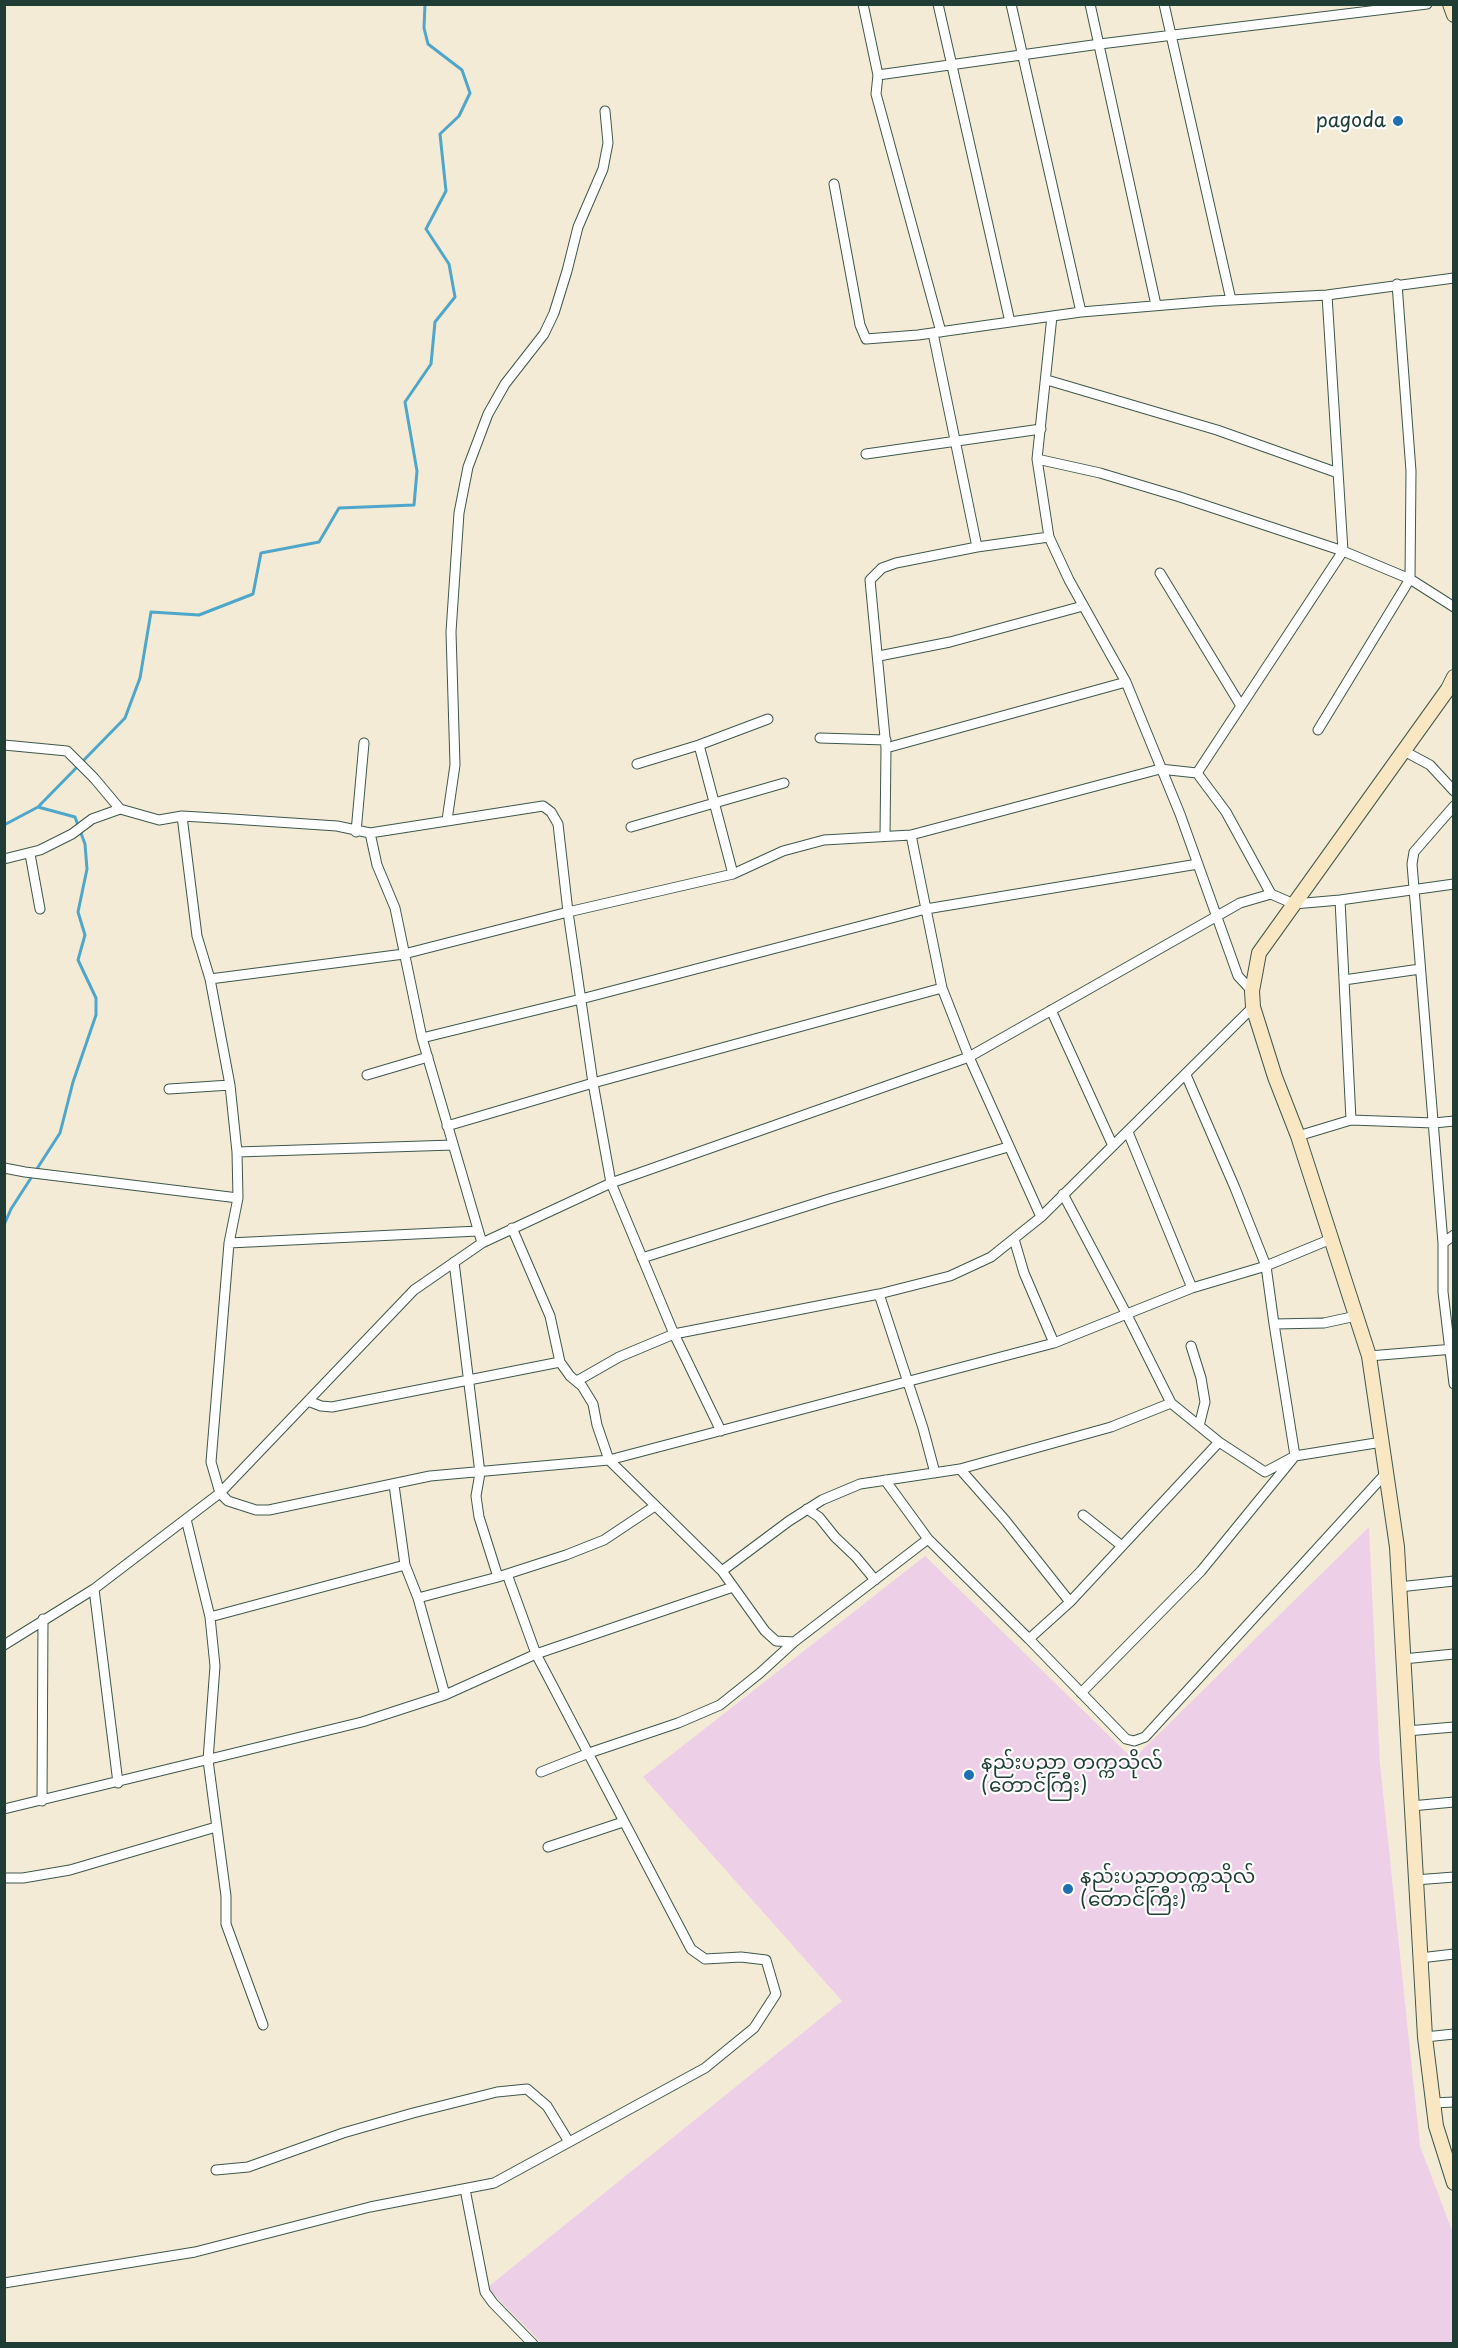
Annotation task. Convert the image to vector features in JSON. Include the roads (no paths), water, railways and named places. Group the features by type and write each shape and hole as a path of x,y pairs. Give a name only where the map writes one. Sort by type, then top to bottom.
{"main road":[{"path":"1450,4 1454,15"},
{"path":"1454,677 1448,689 1259,953 1252,991 1253,1007 1275,1077 1298,1136 1369,1356 1397,1547 1425,2037 1436,2126 1454,2183"}],"street":[{"path":"863,4 878,75 876,94 937,333 955,442 977,547"},
{"path":"938,4 1010,322"},
{"path":"1011,4 1081,312"},
{"path":"1090,4 1156,305"},
{"path":"1164,4 1231,300"},
{"path":"878,75 1100,44 1426,4"},
{"path":"447,820 455,765 451,632 459,513 468,467 488,414 505,384 544,334 554,313 578,227 603,169 608,142 605,111"},
{"path":"834,184 860,325 866,339 937,333 1081,312 1156,305 1327,295 1454,278"},
{"path":"1318,730 1410,579 1411,471 1397,284"},
{"path":"1197,773 1343,551 1327,295"},
{"path":"1052,316 1037,459 1049,537 1083,606 1126,682 1198,864 1238,976 1252,991"},
{"path":"1047,380 1216,430 1338,473"},
{"path":"866,454 1041,429"},
{"path":"1037,459 1100,473 1180,496 1343,551 1410,579 1454,607"},
{"path":"885,836 886,744 870,580 882,568 896,563 977,547 1049,537"},
{"path":"1160,573 1241,706"},
{"path":"879,656 950,642 1083,606"},
{"path":"820,738 886,744 1126,682"},
{"path":"637,764 699,745 768,719"},
{"path":"356,832 364,743"},
{"path":"4,745 67,751 120,809 159,820 182,816 337,826 356,832 370,833 543,807 551,812 558,824 568,912 593,1083 611,1183 674,1334 721,1431"},
{"path":"699,745 733,874"},
{"path":"1404,751 1430,765 1454,791"},
{"path":"210,979 404,954 568,912 733,874 783,851 824,840 911,835 1160,769 1197,773 1226,812 1271,894 1294,904 1454,884"},
{"path":"631,827 784,783"},
{"path":"1454,806 1414,852 1412,864 1443,1243 1443,1292 1452,1349 1454,1384"},
{"path":"4,859 30,854 72,834 92,819 120,809"},
{"path":"182,816 197,936 210,979 230,1085 237,1152 237,1198 229,1243 211,1462 220,1493 228,1501 241,1506 269,1510 430,1476 609,1460 1054,1343 1192,1288 1266,1266 1331,1239"},
{"path":"370,833 377,865 395,908 422,1038 482,1243"},
{"path":"911,835 942,988 969,1057 1041,1217"},
{"path":"30,854 40,909"},
{"path":"422,1038 926,909 1198,864"},
{"path":"4,1645 94,1589 220,1493 414,1290 482,1243 611,1183 969,1057 1217,915 1240,903 1271,894"},
{"path":"1340,900 1351,1120"},
{"path":"1344,980 1420,969"},
{"path":"447,1126 593,1083 942,988"},
{"path":"577,1381 619,1357 674,1334 879,1294 950,1276 991,1257 1041,1217 1186,1076 1253,1007"},
{"path":"1051,1010 1113,1146"},
{"path":"367,1075 428,1057"},
{"path":"1082,1693 1201,1571 1295,1456 1266,1266 1186,1076"},
{"path":"169,1089 230,1085"},
{"path":"1298,1136 1351,1120 1434,1123 1454,1121"},
{"path":"1128,1132 1192,1288"},
{"path":"237,1152 453,1145"},
{"path":"642,1258 829,1199 1008,1147"},
{"path":"4,1168 237,1198"},
{"path":"1063,1194 1171,1403 1219,1442 1265,1473 1295,1456 1382,1442"},
{"path":"512,1228 550,1316 561,1362 593,1404 609,1460 722,1571 765,1631 776,1641 794,1642"},
{"path":"229,1243 478,1231"},
{"path":"1443,1243 1454,1235"},
{"path":"1014,1239 1024,1273 1054,1343"},
{"path":"4,2283 195,2252 370,2207 494,2183 705,2068 754,2028 776,1994 766,1960 741,1957 705,1959 691,1949 536,1654 479,1517 476,1496 480,1473 454,1262"},
{"path":"879,1294 935,1473"},
{"path":"1274,1324 1324,1323 1356,1316"},
{"path":"1191,1346 1201,1378 1204,1402 1199,1426"},
{"path":"1369,1356 1452,1349"},
{"path":"308,1401 332,1407 561,1362"},
{"path":"722,1571 807,1509 860,1484 960,1469 1111,1427 1171,1403"},
{"path":"1029,1639 1070,1602 1219,1442"},
{"path":"960,1469 1005,1520 1070,1602"},
{"path":"885,1480 928,1539 1126,1739 1134,1741 1145,1737 1387,1472"},
{"path":"394,1485 405,1565 418,1598 445,1695"},
{"path":"418,1598 566,1555 604,1540 655,1506"},
{"path":"807,1509 819,1517 875,1580"},
{"path":"1083,1515 1122,1546"},
{"path":"186,1519 210,1617 215,1666 208,1760 226,1896 226,1924 262,2025"},
{"path":"541,1772 678,1723 720,1705 794,1642 928,1539"},
{"path":"210,1617 405,1565"},
{"path":"1399,1587 1454,1581"},
{"path":"4,1809 362,1722 445,1695 536,1654 733,1587"},
{"path":"94,1589 118,1783"},
{"path":"42,1801 43,1619"},
{"path":"1403,1659 1454,1654"},
{"path":"1407,1731 1454,1727"},
{"path":"1411,1806 1454,1802"},
{"path":"548,1846 623,1822"},
{"path":"4,1878 23,1878 70,1870 216,1827"},
{"path":"1415,1880 1454,1877"},
{"path":"1420,1958 1454,1954"},
{"path":"1425,2037 1454,2034"},
{"path":"216,2170 248,2167 343,2133 413,2113 497,2092 527,2089 547,2106 569,2142"},
{"path":"1433,2103 1454,2102"},
{"path":"465,2189 485,2292 533,2343"}],"waterway":[{"path":"4,825 38,807 125,718 140,678 151,612 199,615 253,594 261,553 319,542 339,508 414,505 417,471 405,402 431,364 435,322 455,297 449,264 426,229 446,191 440,134 459,116 470,93 462,70 428,44 424,28 425,4"},
{"path":"4,1225 11,1209 60,1133 73,1082 96,1015 96,998 78,960 85,935 78,912 87,869 85,844 75,817 38,807"}],"place":[{"name":"pagoda","path":"1398,121"},
{"name":"နည်းပညာ တက္ကသိုလ် (တောင်ကြီး)","path":"969,1775"},
{"name":"နည်းပညာတက္ကသိုလ် (တောင်ကြီး)","path":"1068,1889"}]}
